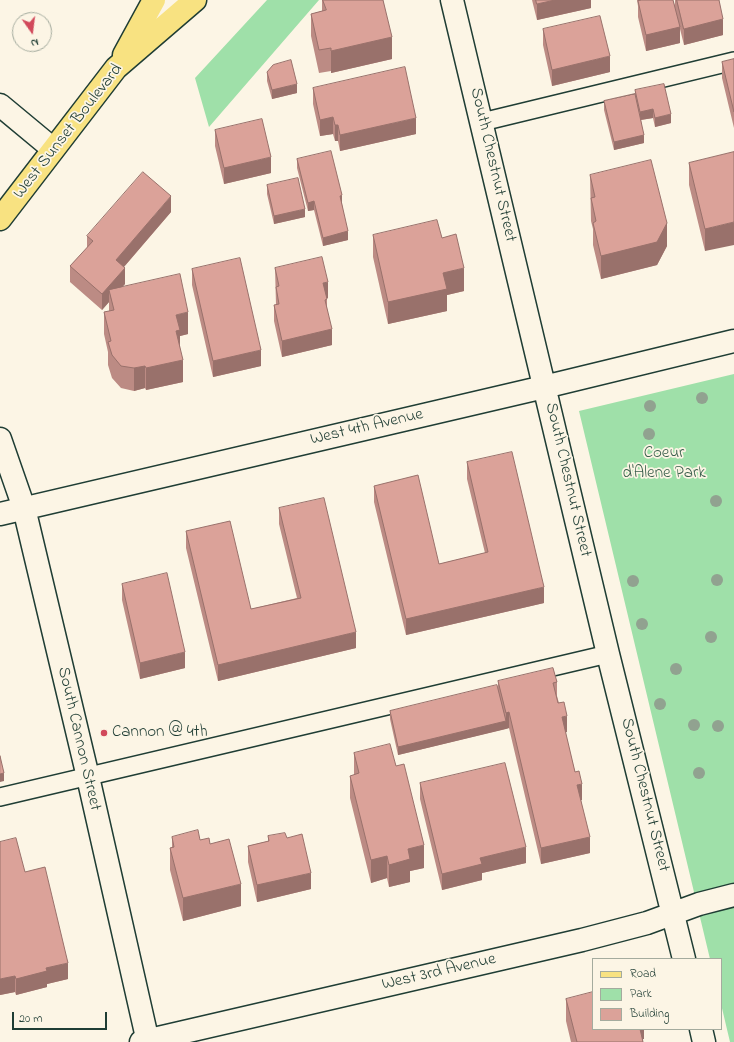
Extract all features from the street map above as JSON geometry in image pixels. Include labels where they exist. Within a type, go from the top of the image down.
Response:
[{"type":"main road","points":[[116,68],[154,0]]},
{"type":"main road","name":"West Sunset Boulevard","points":[[0,219],[116,68],[195,0]]},
{"type":"street","points":[[116,68],[173,0]]},
{"type":"street","name":"South Chestnut Street","points":[[452,0],[608,654],[674,913],[684,958]]},
{"type":"street","points":[[0,105],[53,149]]},
{"type":"street","name":"West 4th Avenue","points":[[0,514],[544,387],[734,340]]},
{"type":"street","name":"South Cannon Street","points":[[0,439],[24,508],[88,776],[146,1042]]},
{"type":"street","name":"West 3rd Avenue","points":[[146,1042],[582,940],[647,923],[699,904],[734,895]]},
{"type":"street","points":[[701,1030],[704,1042]]},
{"type":"lane","points":[[482,122],[734,61]]},
{"type":"lane","points":[[0,798],[608,654]]},
{"type":"green space","points":[[267,0],[319,0],[209,127],[195,78]]},
{"type":"green space","name":"Coeur d'Alene Park","points":[[734,374],[734,1042],[730,1042],[722,1008],[722,958],[710,958],[579,411]]},
{"type":"building","points":[[323,0],[383,0],[392,37],[331,51],[331,48],[319,50],[311,14],[326,10]]},
{"type":"building","points":[[536,0],[555,0],[537,4]]},
{"type":"building","points":[[673,0],[680,27],[646,35],[638,1]]},
{"type":"building","points":[[677,0],[719,0],[723,19],[684,29]]},
{"type":"building","points":[[600,16],[610,56],[552,70],[543,29]]},
{"type":"building","points":[[734,59],[734,112],[722,62]]},
{"type":"building","points":[[291,60],[297,84],[272,90],[267,72],[273,65]]},
{"type":"building","points":[[405,67],[416,118],[340,135],[338,125],[335,125],[333,117],[320,120],[313,88]]},
{"type":"building","points":[[664,84],[671,114],[655,118],[653,109],[640,112],[635,90]]},
{"type":"building","points":[[635,94],[644,135],[614,142],[604,101]]},
{"type":"building","points":[[262,119],[271,157],[224,168],[215,130]]},
{"type":"building","points":[[331,151],[342,195],[340,196],[348,231],[323,238],[314,201],[308,203],[297,159]]},
{"type":"building","points":[[734,152],[734,222],[705,229],[689,163]]},
{"type":"building","points":[[651,160],[667,223],[657,242],[601,256],[593,223],[596,221],[591,198],[595,197],[590,175]]},
{"type":"building","points":[[143,172],[171,196],[116,260],[125,268],[102,294],[70,266],[93,241],[87,236]]},
{"type":"building","points":[[298,178],[305,209],[274,216],[267,185]]},
{"type":"building","points":[[437,220],[442,238],[456,234],[464,268],[443,273],[447,289],[388,302],[373,235]]},
{"type":"building","points":[[322,257],[328,282],[323,283],[327,299],[325,300],[332,329],[282,341],[274,305],[279,304],[276,287],[279,286],[275,268]]},
{"type":"building","points":[[240,258],[261,350],[213,361],[192,269]]},
{"type":"building","points":[[180,274],[188,312],[176,315],[180,330],[176,331],[183,360],[146,368],[145,366],[134,368],[121,366],[112,355],[108,342],[111,341],[104,312],[114,310],[109,290]]},
{"type":"building","points":[[512,452],[544,587],[406,619],[374,486],[418,475],[439,564],[488,552],[467,462]]},
{"type":"building","points":[[324,498],[356,632],[218,665],[186,531],[230,521],[251,609],[301,598],[279,508]]},
{"type":"building","points":[[167,573],[185,652],[140,663],[122,584]]},
{"type":"building","points":[[553,668],[557,682],[553,683],[558,703],[564,702],[567,716],[562,717],[575,772],[579,771],[582,784],[577,785],[590,837],[541,848],[509,712],[506,713],[498,681]]},
{"type":"building","points":[[497,685],[506,721],[398,747],[390,711]]},
{"type":"building","points":[[390,744],[396,766],[404,764],[424,845],[408,849],[410,859],[389,865],[387,856],[371,860],[350,776],[359,773],[354,753]]},
{"type":"building","points":[[0,756],[4,773],[0,774]]},
{"type":"building","points":[[505,763],[526,847],[480,858],[482,864],[442,874],[420,783]]},
{"type":"building","points":[[198,830],[200,840],[209,838],[210,844],[229,839],[241,884],[183,898],[170,848],[174,847],[172,837]]},
{"type":"building","points":[[285,833],[287,838],[302,834],[311,873],[257,885],[248,846],[269,841],[268,836]]},
{"type":"building","points":[[16,838],[25,872],[45,867],[68,963],[46,968],[47,971],[16,979],[15,976],[0,979],[0,842]]},
{"type":"building","points":[[592,992],[592,1030],[640,1030],[643,1042],[577,1042],[566,999]]},
{"type":"place","name":"Cannon @ 4th","points":[[104,733]]}]
